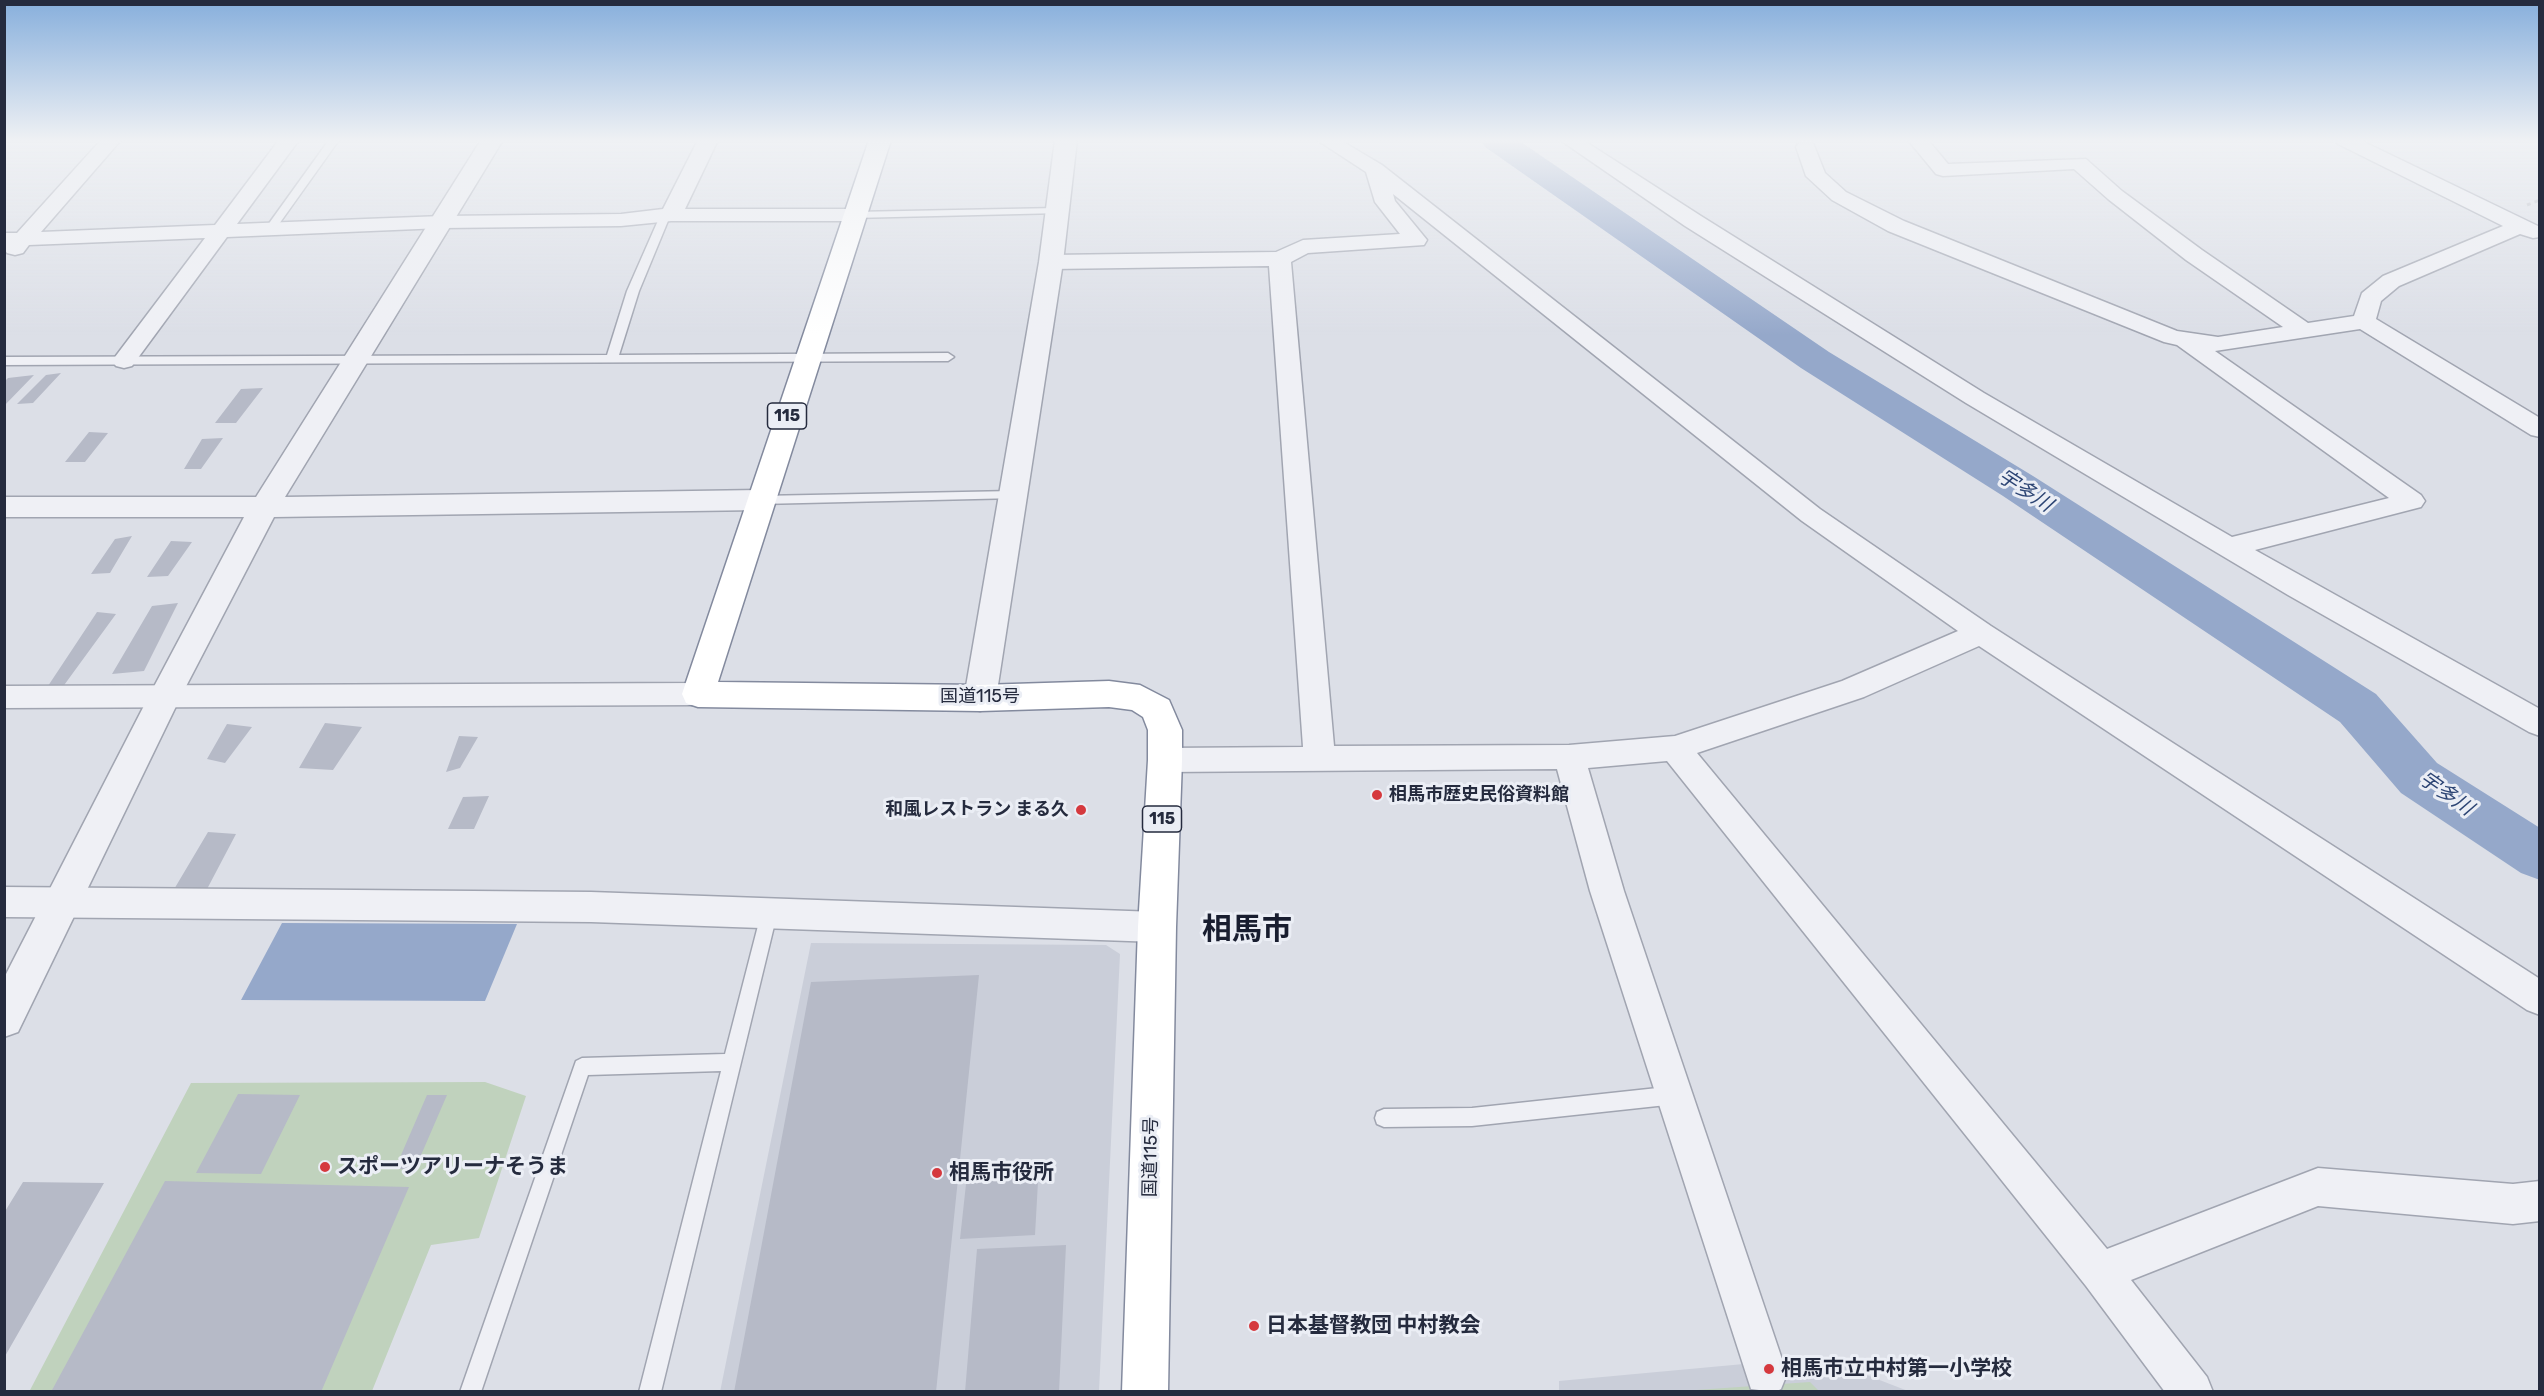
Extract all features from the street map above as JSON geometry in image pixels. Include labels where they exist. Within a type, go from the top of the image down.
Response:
[{"type":"highway","name":"115","points":[[699,694],[857,205]]},
{"type":"highway","name":"国道115号","points":[[699,694],[980,698],[1108,694],[1140,698],[1157,709],[1165,730],[1165,760],[1157,927],[1145,1392]]},
{"type":"street","points":[[4,259],[14,239],[47,205]]},
{"type":"street","points":[[124,362],[240,205]]},
{"type":"street","points":[[4,1019],[165,696],[264,507],[452,205]]},
{"type":"street","points":[[668,215],[673,205]]},
{"type":"street","points":[[980,698],[1051,262],[1058,205]]},
{"type":"street","points":[[1051,262],[1280,259],[1303,247],[1416,240],[1388,205]]},
{"type":"street","points":[[1421,205],[1811,515],[1981,633],[2540,999]]},
{"type":"street","points":[[1669,205],[1975,398],[2229,547],[2540,724]]},
{"type":"street","points":[[1856,205],[1896,226],[2107,313],[2182,338],[2218,344],[2364,321],[2540,429]]},
{"type":"street","points":[[2131,205],[2194,255],[2305,331]]},
{"type":"street","points":[[2479,205],[2530,230]]},
{"type":"street","points":[[14,239],[442,222],[621,220],[668,215],[853,216]]},
{"type":"street","points":[[2364,321],[2370,298],[2391,280],[2530,230]]},
{"type":"street","points":[[1280,259],[1319,757]]},
{"type":"street","points":[[2182,338],[2412,501],[2229,547]]},
{"type":"street","points":[[4,507],[264,507],[760,500]]},
{"type":"street","points":[[1165,760],[1319,757],[1569,757],[1675,748],[1853,689],[1981,633]]},
{"type":"street","points":[[4,697],[699,694]]},
{"type":"street","points":[[1675,748],[2100,1272],[2192,1392]]},
{"type":"street","points":[[1569,757],[1607,891],[1766,1374]]},
{"type":"street","points":[[4,902],[591,907],[1157,927]]},
{"type":"street","points":[[2100,1272],[2318,1187],[2513,1204],[2540,1201]]},
{"type":"lane","points":[[270,228],[287,205]]},
{"type":"lane","points":[[853,216],[1057,211]]},
{"type":"lane","points":[[612,359],[633,291],[668,215]]},
{"type":"lane","points":[[4,361],[948,357]]},
{"type":"lane","points":[[760,500],[1013,495]]},
{"type":"lane","points":[[650,1392],[770,915]]},
{"type":"lane","points":[[470,1392],[582,1067],[733,1062]]},
{"type":"lane","points":[[1384,1118],[1472,1117],[1676,1095]]},
{"type":"shaded area","name":"相馬市役所","points":[[811,943],[1106,945],[1120,954],[1099,1391],[720,1392]]},
{"type":"shaded area","name":"相馬市立中村第一小学校","points":[[1820,1357],[1908,1391],[1559,1392],[1559,1381]]},
{"type":"green space","name":"スポーツアリーナそうま","points":[[485,1082],[526,1096],[479,1238],[431,1245],[372,1391],[29,1392],[191,1083]]},
{"type":"green space","points":[[1810,1382],[1819,1391],[1668,1392]]},
{"type":"water","points":[[282,923],[517,924],[485,1001],[241,1000]]},
{"type":"building","points":[[61,373],[33,403],[17,404],[46,375]]},
{"type":"building","points":[[34,375],[4,406],[4,382],[8,378]]},
{"type":"building","points":[[263,388],[236,423],[215,423],[241,389]]},
{"type":"building","points":[[89,432],[108,433],[85,462],[65,462]]},
{"type":"building","points":[[223,438],[201,469],[184,469],[202,439]]},
{"type":"building","points":[[132,536],[110,573],[91,574],[115,539]]},
{"type":"building","points":[[171,541],[192,542],[168,576],[147,577]]},
{"type":"building","points":[[178,603],[144,671],[112,674],[152,606]]},
{"type":"building","points":[[97,612],[116,614],[62,688],[48,686]]},
{"type":"building","points":[[325,723],[362,727],[333,770],[299,768]]},
{"type":"building","points":[[227,724],[252,727],[225,763],[207,759]]},
{"type":"building","points":[[459,736],[478,737],[460,768],[446,772]]},
{"type":"building","points":[[489,796],[474,829],[448,829],[463,797]]},
{"type":"building","points":[[208,832],[236,834],[206,891],[173,891]]},
{"type":"building","points":[[979,975],[936,1392],[734,1392],[811,982]]},
{"type":"building","points":[[238,1094],[300,1095],[261,1174],[196,1173]]},
{"type":"building","points":[[427,1095],[447,1095],[415,1169],[395,1169]]},
{"type":"building","points":[[1039,1164],[1035,1235],[960,1239],[968,1166]]},
{"type":"building","points":[[165,1181],[409,1187],[321,1392],[51,1392]]},
{"type":"building","points":[[23,1182],[104,1183],[4,1358],[4,1213]]},
{"type":"building","points":[[1066,1245],[1059,1392],[965,1392],[977,1249]]},
{"type":"waterway","name":"宇多川","points":[[1591,205],[1815,360],[2018,486],[2358,708],[2419,778],[2540,857]]},
{"type":"place","name":"相馬市歴史民俗資料館","points":[[1377,795]]},
{"type":"place","name":"和風レストラン まる久","points":[[1081,810]]},
{"type":"place","name":"スポーツアリーナそうま","points":[[325,1167]]},
{"type":"place","name":"相馬市役所","points":[[937,1173]]},
{"type":"place","name":"日本基督教団 中村教会","points":[[1254,1326]]},
{"type":"place","name":"相馬市立中村第一小学校","points":[[1769,1369]]},
{"type":"district","name":"相馬市","points":[[1247,930]]}]
